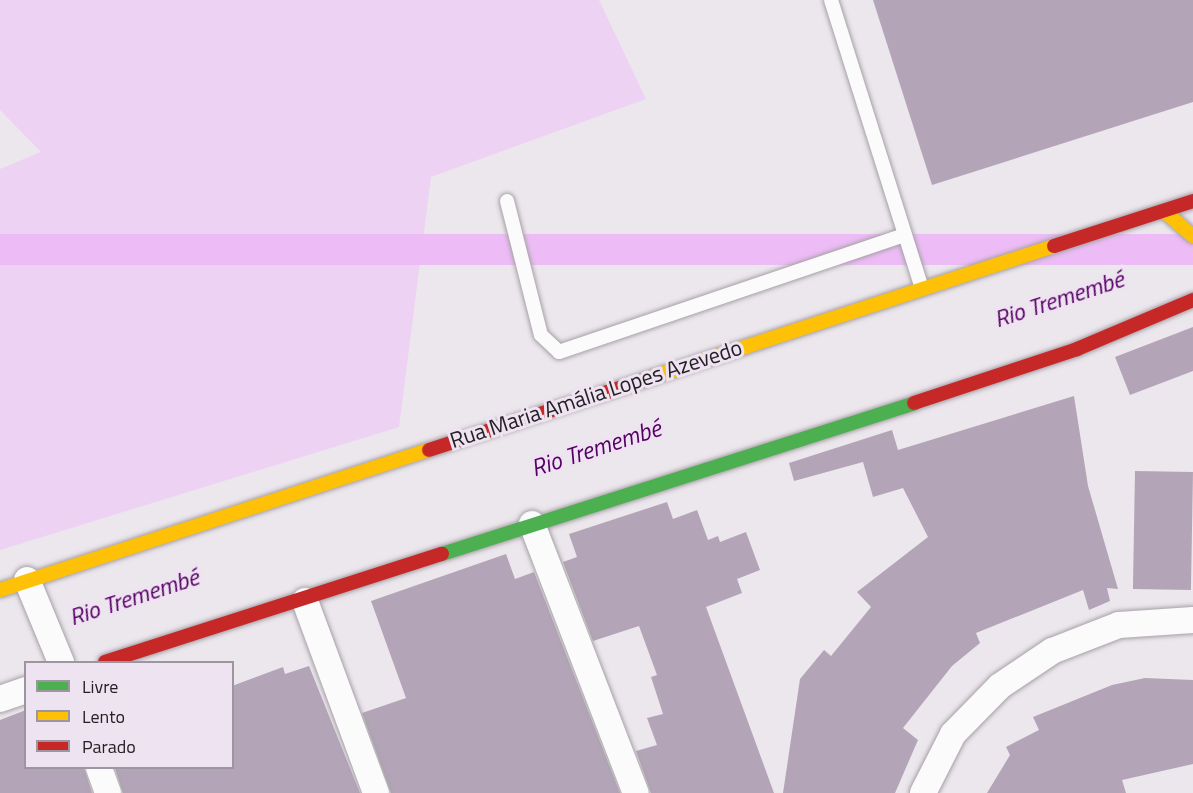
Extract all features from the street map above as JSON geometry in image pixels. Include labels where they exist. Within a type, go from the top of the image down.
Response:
[{"type":"main road","name":"Rua Maria Amália Lopes Azevedo","points":[[0,590],[31,592],[922,288],[1193,201]]},
{"type":"main road","points":[[1164,211],[1189,234]]},
{"type":"main road","points":[[111,661],[305,601],[532,524],[1077,349],[1193,300]]},
{"type":"street","points":[[532,524],[636,793]]},
{"type":"street","points":[[31,592],[57,654]]},
{"type":"street","points":[[305,601],[376,793]]},
{"type":"street","points":[[923,793],[953,734],[1000,687],[1052,651],[1119,625],[1193,620]]},
{"type":"street","points":[[0,699],[24,691]]},
{"type":"street","points":[[99,769],[108,793]]},
{"type":"lane","points":[[831,0],[922,288]]},
{"type":"lane","points":[[507,201],[541,335],[558,352],[905,235]]},
{"type":"shaded area","points":[[0,0],[599,0],[646,99],[431,177],[399,427],[0,550],[0,169],[41,152],[0,110]]},
{"type":"water","points":[[0,234],[1193,234],[1193,265],[0,265]]},
{"type":"building","points":[[873,0],[1193,0],[1193,102],[932,185]]},
{"type":"building","points":[[1193,327],[1193,371],[1130,395],[1115,357]]},
{"type":"building","points":[[1074,396],[1088,486],[1118,589],[1107,588],[1110,601],[1089,610],[1083,590],[976,633],[980,643],[952,666],[903,728],[918,740],[895,793],[783,793],[800,679],[824,650],[831,656],[871,607],[857,592],[928,537],[903,488],[873,497],[863,462],[794,481],[789,463],[892,430],[898,450]]},
{"type":"building","points":[[1135,471],[1193,472],[1191,590],[1133,589]]},
{"type":"building","points":[[667,502],[673,519],[697,510],[708,540],[718,536],[720,542],[746,532],[760,570],[737,579],[742,593],[706,607],[774,793],[651,793],[636,751],[657,745],[647,718],[663,714],[651,677],[657,675],[639,626],[593,641],[563,562],[577,557],[569,534]]},
{"type":"building","points":[[506,554],[515,579],[534,572],[620,793],[391,793],[362,713],[406,698],[371,601]]},
{"type":"building","points":[[309,666],[360,793],[123,793],[115,769],[234,769],[234,685],[283,667],[285,674]]},
{"type":"building","points":[[1145,678],[1193,680],[1193,764],[1122,780],[1126,793],[987,793],[1010,755],[1006,747],[1039,730],[1033,717],[1112,685]]},
{"type":"building","points":[[24,711],[24,769],[84,769],[92,793],[0,793],[0,720]]},
{"type":"traffic: fast","points":[[442,554],[914,403]]},
{"type":"traffic: slow","points":[[1164,211],[1193,236]]},
{"type":"traffic: slow","points":[[644,380],[1054,246]]},
{"type":"traffic: slow","points":[[0,590],[429,450]]},
{"type":"traffic: jam","points":[[1054,246],[1193,201]]},
{"type":"traffic: jam","points":[[914,403],[1077,349],[1193,300]]},
{"type":"traffic: jam","points":[[429,450],[644,380]]},
{"type":"traffic: jam","points":[[108,661],[442,554]]},
{"type":"water label","name":"Rio Tremembé","points":[[1059,299]]},
{"type":"water label","name":"Rio Tremembé","points":[[596,448]]},
{"type":"water label","name":"Rio Tremembé","points":[[134,597]]}]
